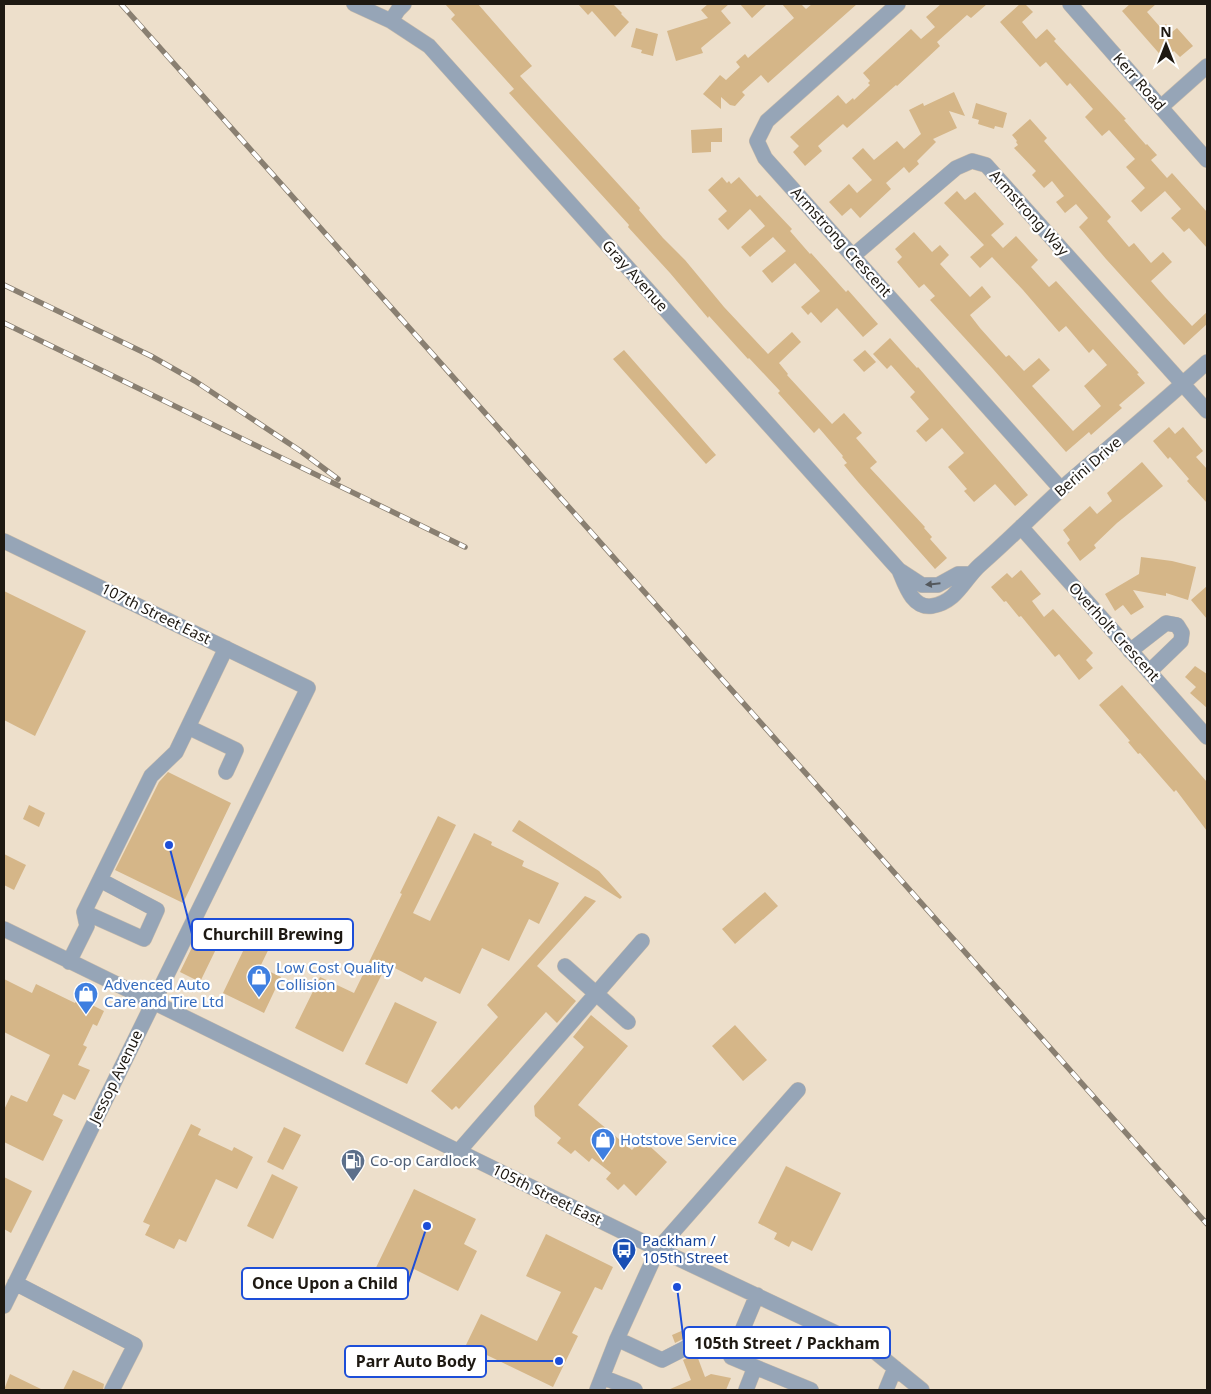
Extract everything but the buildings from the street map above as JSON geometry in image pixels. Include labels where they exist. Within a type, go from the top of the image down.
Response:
[{"type":"street","name":"Gray Avenue","points":[[354,4],[391,21],[430,46],[899,570],[922,585],[938,585],[958,574],[970,574],[963,587],[949,599],[932,606],[920,604],[912,597],[899,570]]},
{"type":"street","points":[[391,21],[404,4]]},
{"type":"street","name":"Armstrong Crescent","points":[[898,4],[767,121],[757,141],[765,158],[1061,489]]},
{"type":"street","name":"Kerr Road","points":[[1070,4],[1207,160]]},
{"type":"street","points":[[1161,108],[1207,66]]},
{"type":"street","name":"Armstrong Way","points":[[854,256],[956,168],[972,161],[986,165],[1183,384]]},
{"type":"street","name":"Berini Drive","points":[[970,574],[1061,489],[1207,362]]},
{"type":"street","points":[[1183,384],[1207,411]]},
{"type":"street","name":"Overholt Crescent","points":[[1021,527],[1207,737]]},
{"type":"street","name":"107th Street East","points":[[4,541],[308,688]]},
{"type":"street","points":[[1130,651],[1166,623],[1177,625],[1182,633],[1181,641],[1149,672]]},
{"type":"street","points":[[70,962],[87,926],[84,912],[151,776],[176,752],[226,648]]},
{"type":"street","name":"Jessop Avenue","points":[[4,1306],[308,688]]},
{"type":"street","points":[[188,727],[236,750],[226,772]]},
{"type":"street","points":[[84,912],[144,939],[157,910],[100,880]]},
{"type":"street","name":"105th Street East","points":[[4,929],[458,1152],[874,1351],[922,1390]]},
{"type":"street","points":[[458,1152],[642,941]]},
{"type":"street","points":[[565,966],[628,1022]]},
{"type":"street","points":[[635,1390],[600,1384],[616,1339],[658,1249],[798,1090]]},
{"type":"street","points":[[15,1283],[135,1345],[112,1390]]},
{"type":"street","points":[[756,1295],[731,1357],[811,1390]]},
{"type":"street","points":[[616,1339],[662,1360],[709,1336],[735,1348]]},
{"type":"street","points":[[746,1390],[755,1368]]},
{"type":"street","points":[[886,1390],[895,1368]]},
{"type":"railway","points":[[121,4],[1207,1224]]},
{"type":"railway","points":[[4,285],[151,356],[195,381],[302,452],[338,479]]},
{"type":"railway","points":[[4,323],[465,547]]},
{"type":"place","name":"Churchill Brewing","points":[[169,845]]},
{"type":"place","name":"Low Cost Quality Collision","points":[[259,998]]},
{"type":"place","name":"Advenced Auto Care and Tire Ltd","points":[[86,1015]]},
{"type":"place","name":"Hotstove Service","points":[[603,1161]]},
{"type":"place","name":"Co-op Cardlock","points":[[353,1182]]},
{"type":"place","name":"Once Upon a Child","points":[[427,1226]]},
{"type":"place","name":"Packham / 105th Street","points":[[624,1271]]},
{"type":"place","name":"105th Street / Packham","points":[[677,1287]]},
{"type":"place","name":"Parr Auto Body","points":[[559,1361]]}]
